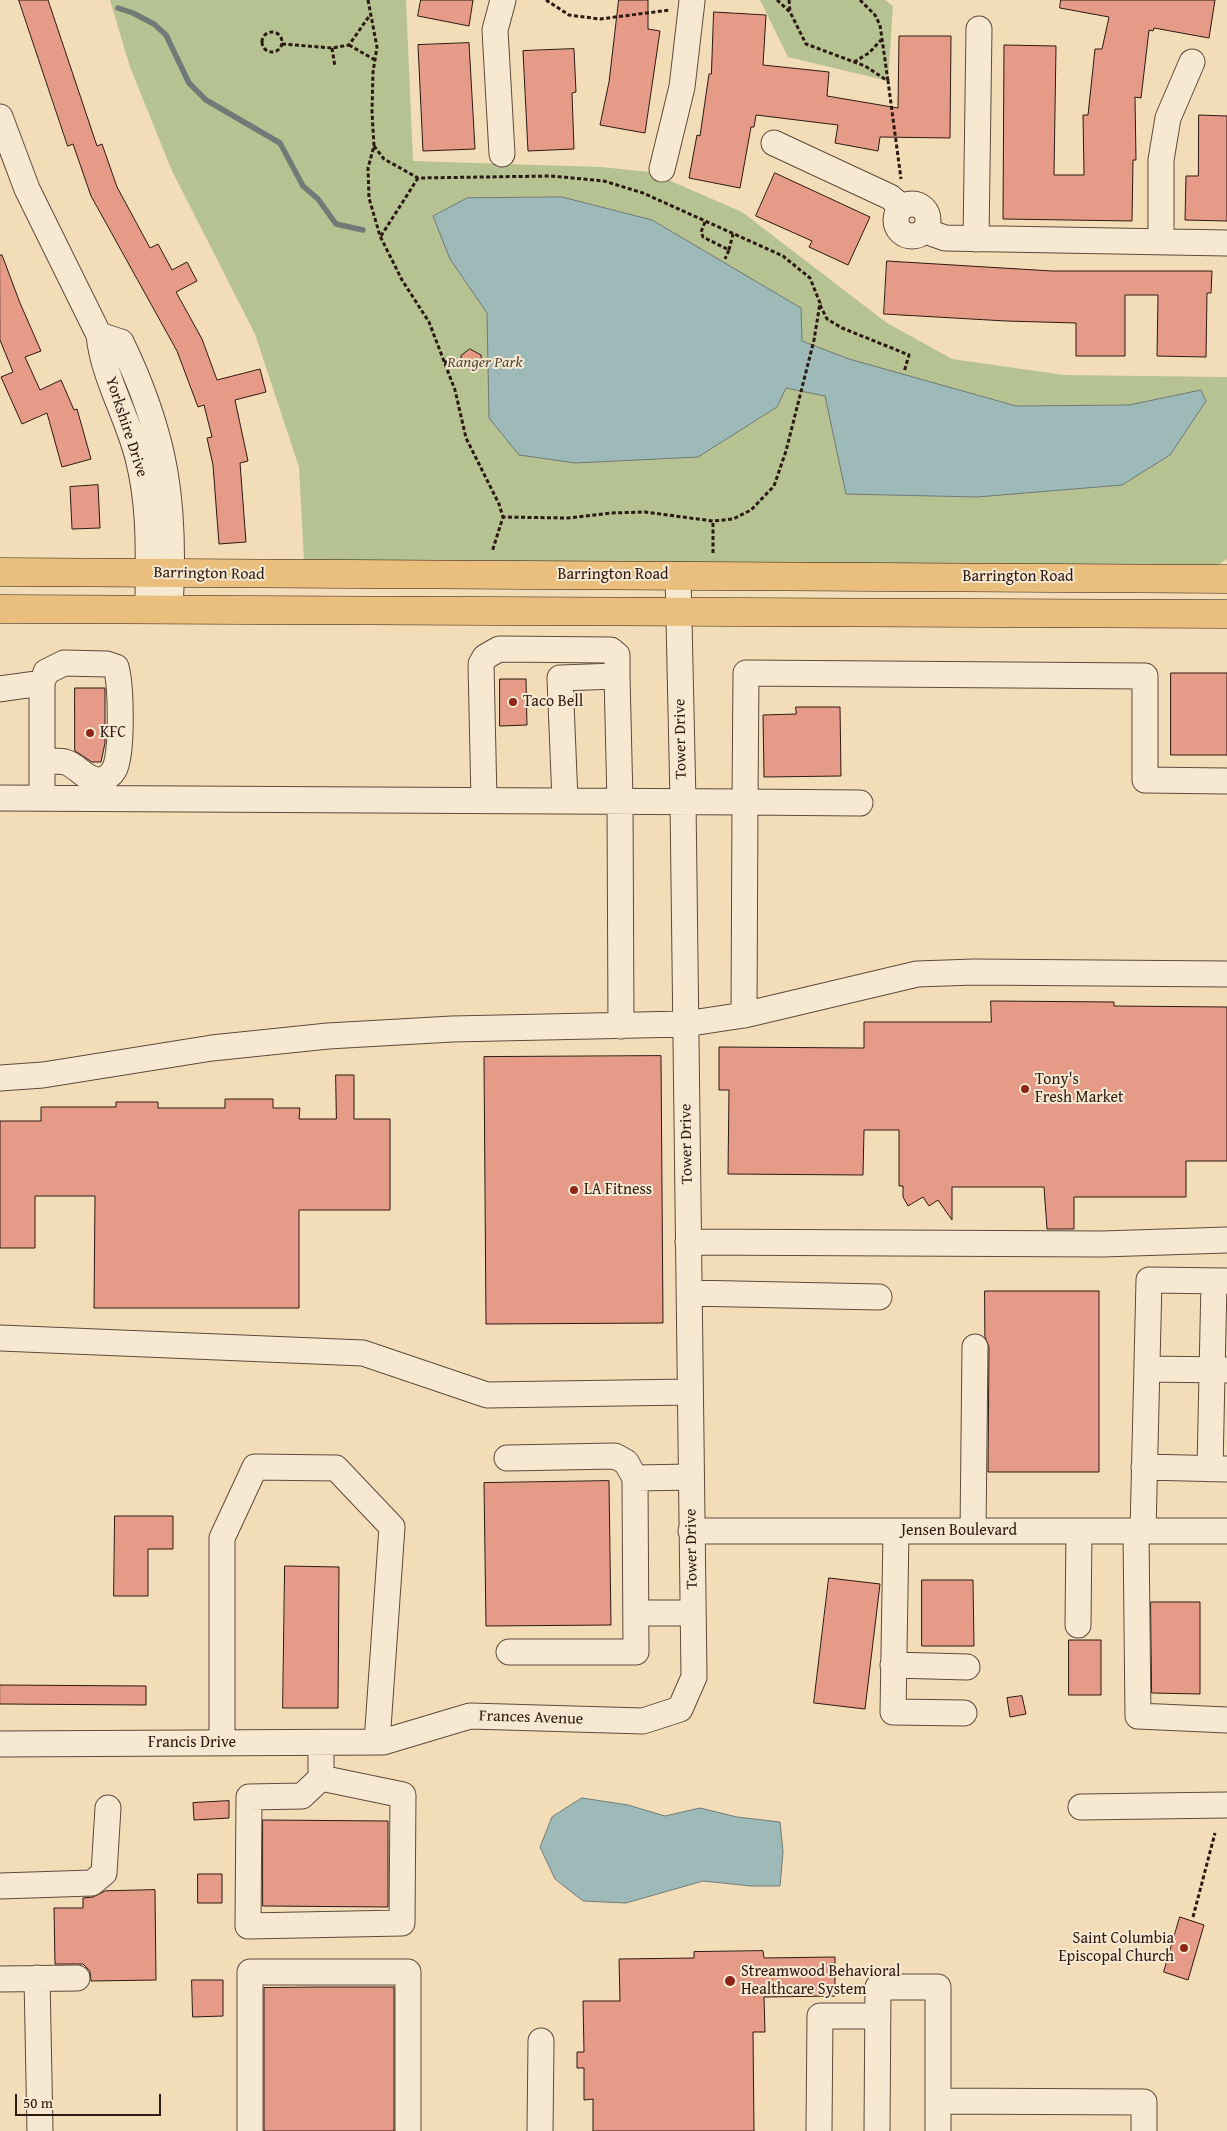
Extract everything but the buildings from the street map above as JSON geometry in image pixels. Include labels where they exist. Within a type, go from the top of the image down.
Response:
[{"type":"main road","name":"Barrington Road","points":[[0,572],[1227,579]]},
{"type":"main road","points":[[0,609],[1227,614]]},
{"type":"street","points":[[502,154],[495,30],[503,0]]},
{"type":"street","points":[[662,169],[682,86],[689,1]]},
{"type":"street","points":[[976,239],[979,29]]},
{"type":"street","points":[[1161,242],[1161,160],[1168,118],[1192,62]]},
{"type":"street","name":"Yorkshire Drive","points":[[0,117],[27,189],[99,335],[121,342],[140,380],[159,439],[172,513],[160,574],[159,610]]},
{"type":"street","points":[[774,144],[890,197],[902,208],[895,220],[901,232],[913,237],[925,231],[945,238],[1227,243]]},
{"type":"street","name":"Tower Drive","points":[[678,575],[683,801],[694,1677],[680,1709]]},
{"type":"street","points":[[484,800],[481,664],[485,657],[499,649],[611,650],[617,655],[621,1026]]},
{"type":"street","points":[[42,762],[66,762],[90,778],[99,780],[108,777],[115,769],[119,742],[119,678],[116,667],[107,664],[64,663],[46,672],[42,683],[42,762],[42,798]]},
{"type":"street","points":[[744,1015],[746,673],[1145,676],[1145,780],[1227,781]]},
{"type":"street","points":[[565,801],[560,678],[617,676]]},
{"type":"street","points":[[0,690],[42,683]]},
{"type":"street","points":[[0,798],[860,803]]},
{"type":"street","points":[[0,1078],[43,1075],[212,1048],[328,1036],[452,1029],[685,1024],[744,1015],[917,974],[983,972],[1227,974]]},
{"type":"street","points":[[688,1242],[1102,1244],[1227,1240]]},
{"type":"street","points":[[1144,1467],[1218,1469],[1221,1281],[1148,1280],[1144,1467],[1139,1531],[1138,1716],[1227,1720]]},
{"type":"street","points":[[688,1293],[879,1297]]},
{"type":"street","points":[[0,1338],[363,1353],[487,1395],[690,1392]]},
{"type":"street","points":[[973,1531],[975,1347]]},
{"type":"street","points":[[1147,1368],[1220,1370]]},
{"type":"street","points":[[507,1458],[615,1456],[626,1462],[635,1478],[637,1613],[636,1652],[509,1652]]},
{"type":"street","points":[[222,1743],[222,1538],[255,1467],[336,1468],[392,1527],[380,1742]]},
{"type":"street","points":[[635,1478],[691,1477]]},
{"type":"street","name":"Jensen Boulevard","points":[[692,1531],[1227,1531]]},
{"type":"street","points":[[896,1531],[893,1712],[964,1713]]},
{"type":"street","points":[[1078,1626],[1079,1531]]},
{"type":"street","points":[[637,1613],[693,1613]]},
{"type":"street","points":[[893,1665],[967,1667]]},
{"type":"street","name":"Frances Avenue","points":[[380,1742],[470,1716],[643,1721],[680,1709]]},
{"type":"street","points":[[320,1742],[320,1778],[302,1796],[249,1797],[248,1926],[402,1923],[403,1795],[320,1778]]},
{"type":"street","name":"Francis Drive","points":[[0,1744],[380,1742]]},
{"type":"street","points":[[1081,1807],[1227,1806]]},
{"type":"street","points":[[0,1886],[92,1883],[104,1873],[108,1808]]},
{"type":"street","points":[[250,2131],[250,1972],[408,1972],[408,2131]]},
{"type":"street","points":[[37,1978],[40,2131]]},
{"type":"street","points":[[0,1979],[76,1978]]},
{"type":"street","points":[[877,2131],[878,1987],[938,1987],[938,2131]]},
{"type":"street","points":[[819,2131],[820,2016],[878,2016]]},
{"type":"street","points":[[540,2131],[541,2041]]},
{"type":"street","points":[[938,2101],[1144,2102],[1144,2131]]},
{"type":"path","points":[[368,0],[377,47],[373,72],[372,112],[374,146],[368,168],[369,198],[380,236],[402,280],[428,322],[455,390],[466,438],[499,504],[503,517],[492,549],[492,558]]},
{"type":"path","points":[[546,0],[569,16],[600,19],[671,9],[689,1]]},
{"type":"path","points":[[777,0],[790,12],[806,44],[865,66],[888,81]]},
{"type":"path","points":[[789,0],[790,12]]},
{"type":"path","points":[[860,0],[874,14],[880,25],[901,179]]},
{"type":"path","points":[[349,45],[370,15]]},
{"type":"path","points":[[274,32],[278,34],[282,44],[275,52],[269,52],[262,45],[262,40],[264,35],[274,32]]},
{"type":"path","points":[[853,62],[869,53],[881,40]]},
{"type":"path","points":[[282,44],[332,48],[349,45],[375,60]]},
{"type":"path","points":[[332,48],[335,67]]},
{"type":"path","points":[[374,146],[384,159],[418,178],[551,176],[604,181],[643,193],[704,222],[784,256],[810,278],[827,319],[842,328],[909,355],[904,372]]},
{"type":"path","points":[[380,236],[418,178]]},
{"type":"path","points":[[704,222],[701,232],[703,237],[729,250]]},
{"type":"path","points":[[725,259],[733,234]]},
{"type":"path","points":[[503,517],[568,518],[611,513],[646,512],[713,521],[733,519],[751,510],[774,486],[786,452],[814,340],[820,305]]},
{"type":"path","points":[[444,362],[462,362]]},
{"type":"path","points":[[713,521],[713,558]]},
{"type":"path","points":[[1193,1917],[1215,1833]]},
{"type":"green space","name":"Ranger Park","points":[[110,0],[406,0],[413,161],[601,167],[650,172],[742,212],[887,323],[952,359],[1064,375],[1227,377],[1227,559],[1220,564],[1211,566],[304,561],[299,467],[255,334],[172,171],[130,67]]},
{"type":"green space","points":[[760,0],[885,0],[893,6],[888,81],[788,57]]},
{"type":"water","points":[[562,197],[652,220],[801,308],[802,341],[849,359],[1016,406],[1129,405],[1201,390],[1206,401],[1170,455],[1122,485],[977,497],[846,494],[825,396],[786,388],[777,407],[698,457],[576,463],[519,455],[489,418],[487,313],[450,259],[433,216],[467,198]]},
{"type":"water","points":[[582,1798],[628,1805],[665,1816],[700,1808],[737,1817],[780,1822],[783,1852],[780,1886],[751,1886],[703,1881],[626,1903],[583,1901],[555,1879],[540,1847],[552,1817]]},
{"type":"waterway","points":[[118,8],[133,13],[154,24],[166,35],[189,83],[206,100],[280,143],[303,186],[318,199],[336,224],[363,230]]},
{"type":"place","name":"Taco Bell","points":[[513,702]]},
{"type":"place","name":"KFC","points":[[90,733]]},
{"type":"place","name":"Tony's Fresh Market","points":[[1025,1089]]},
{"type":"place","name":"LA Fitness","points":[[574,1190]]},
{"type":"place","name":"Saint Columbia Episcopal Church","points":[[1184,1948]]},
{"type":"place","name":"Streamwood Behavioral Healthcare System","points":[[730,1981]]}]
